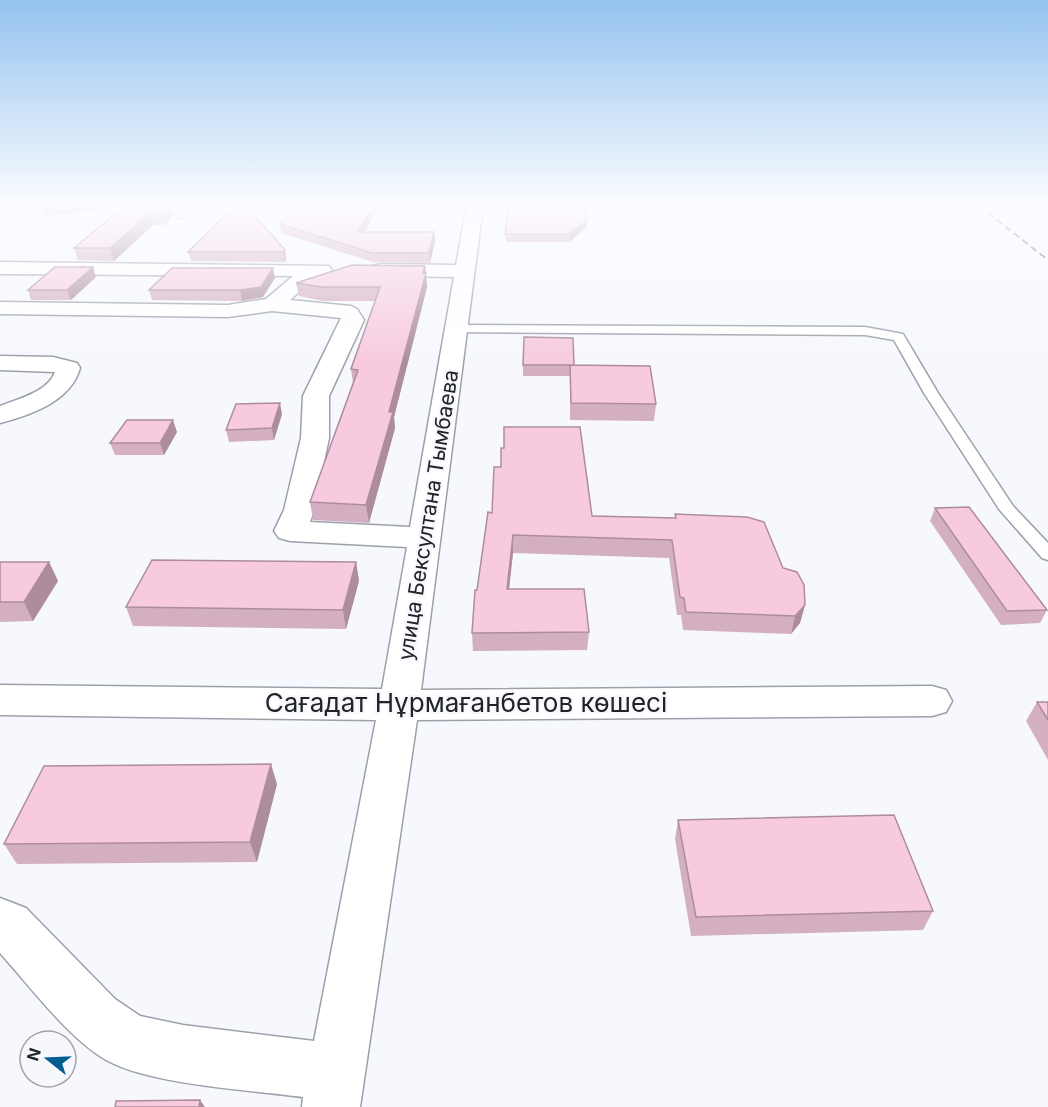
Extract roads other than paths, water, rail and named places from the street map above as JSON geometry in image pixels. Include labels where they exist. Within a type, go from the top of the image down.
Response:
[{"type":"street","name":"улица Бексултана Тымбаева","points":[[334,1090],[399,705],[468,258]]},
{"type":"street","points":[[0,268],[324,270],[272,305]]},
{"type":"street","points":[[359,270],[466,271]]},
{"type":"street","points":[[0,308],[228,310],[272,305],[343,311],[349,314],[353,320],[316,396],[315,438],[299,510],[290,531],[424,538]]},
{"type":"street","points":[[0,363],[53,364],[68,368],[67,376],[60,385],[44,397],[7,409]]},
{"type":"street","name":"Сағадат Нұрмағанбетов көшесі","points":[[0,700],[399,705],[932,701]]},
{"type":"street","points":[[0,922],[8,925],[96,1018],[128,1042],[334,1090]]},
{"type":"lane","points":[[456,329],[866,331],[899,337],[931,393],[1006,509],[1048,554]]}]
